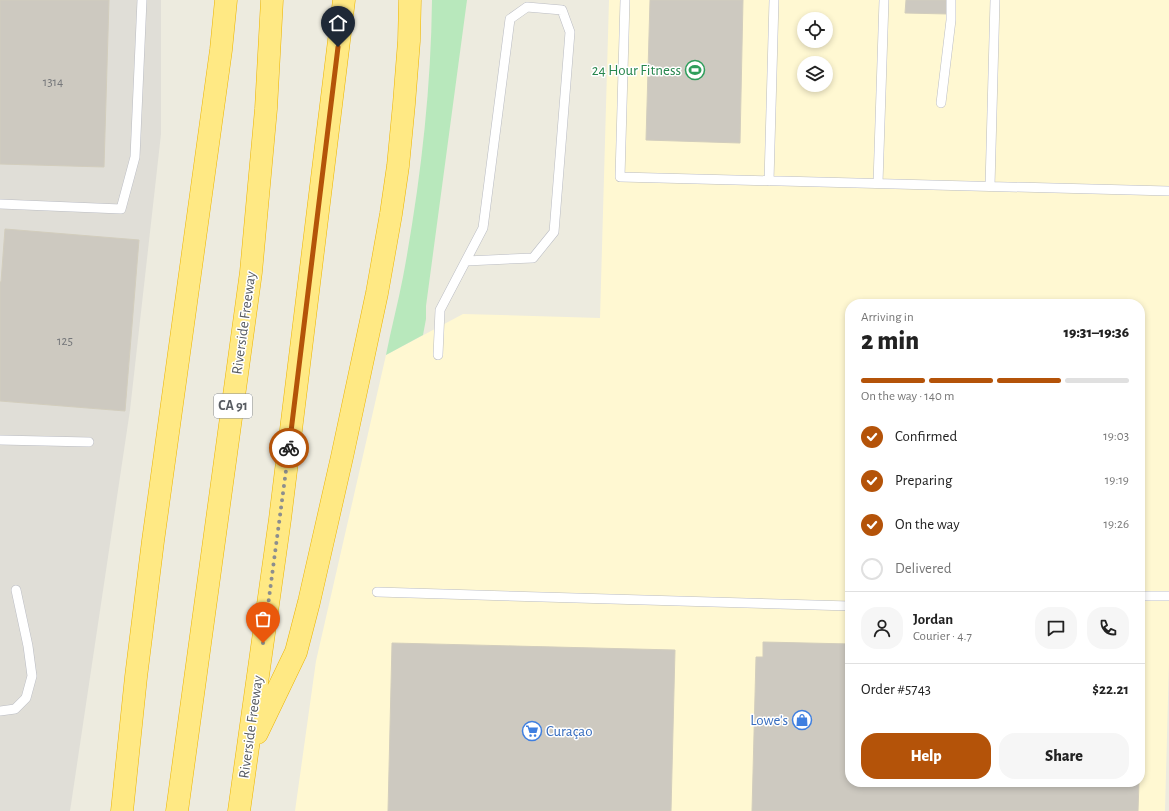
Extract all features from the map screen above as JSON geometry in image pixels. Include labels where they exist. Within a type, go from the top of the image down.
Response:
[{"type":"highway","points":[[122,811],[136,676],[152,548],[221,50],[226,0]]},
{"type":"highway","name":"Riverside Freeway","points":[[178,811],[251,272],[266,109],[272,0]]},
{"type":"highway","name":"Riverside Freeway","points":[[239,811],[280,519],[344,0]]},
{"type":"highway","points":[[247,752],[296,652],[342,457],[377,293],[398,166],[409,41],[410,0]]},
{"type":"lane","points":[[0,204],[121,209],[135,157],[142,0]]},
{"type":"lane","points":[[624,0],[620,177],[1169,191]]},
{"type":"lane","points":[[769,180],[774,0]]},
{"type":"lane","points":[[878,183],[884,0]]},
{"type":"lane","points":[[941,103],[952,0]]},
{"type":"lane","points":[[990,186],[995,0]]},
{"type":"lane","points":[[438,355],[440,310],[466,260],[483,228],[510,19],[527,7],[562,10],[570,32],[554,232],[534,258],[466,260]]},
{"type":"lane","points":[[0,440],[89,442]]},
{"type":"lane","points":[[0,711],[15,709],[26,698],[32,676],[28,646],[16,590]]},
{"type":"lane","points":[[377,592],[845,606]]},
{"type":"lane","points":[[1145,596],[1169,596]]},
{"type":"shaded area","points":[[0,0],[161,0],[161,134],[130,410],[70,811],[0,811]]},
{"type":"shaded area","points":[[609,0],[1169,0],[1169,661],[1165,811],[295,811],[316,661],[386,355],[463,314],[600,318]]},
{"type":"green space","points":[[432,0],[467,0],[426,306],[426,319],[423,335],[386,355],[409,243],[424,139]]},
{"type":"building","points":[[0,0],[109,0],[104,167],[0,164]]},
{"type":"building","name":"24 Hour Fitness","points":[[650,0],[743,0],[740,143],[646,140]]},
{"type":"building","points":[[906,0],[948,0],[948,14],[905,13]]},
{"type":"building","points":[[5,229],[139,240],[125,411],[0,401],[0,282]]},
{"type":"building","name":"Lowe's","points":[[763,642],[845,644],[845,787],[1139,787],[1138,811],[752,811],[756,657],[763,657]]},
{"type":"building","name":"Curaçao","points":[[392,643],[675,650],[671,811],[388,811]]},
{"type":"way so far","points":[[263,643],[289,448]]},
{"type":"place","name":"24 Hour Fitness","points":[[695,70]]},
{"type":"place","name":"Lowe's","points":[[802,720]]},
{"type":"place","name":"Curaçao","points":[[532,731]]},
{"type":"route","points":[[289,448],[338,47]]}]
